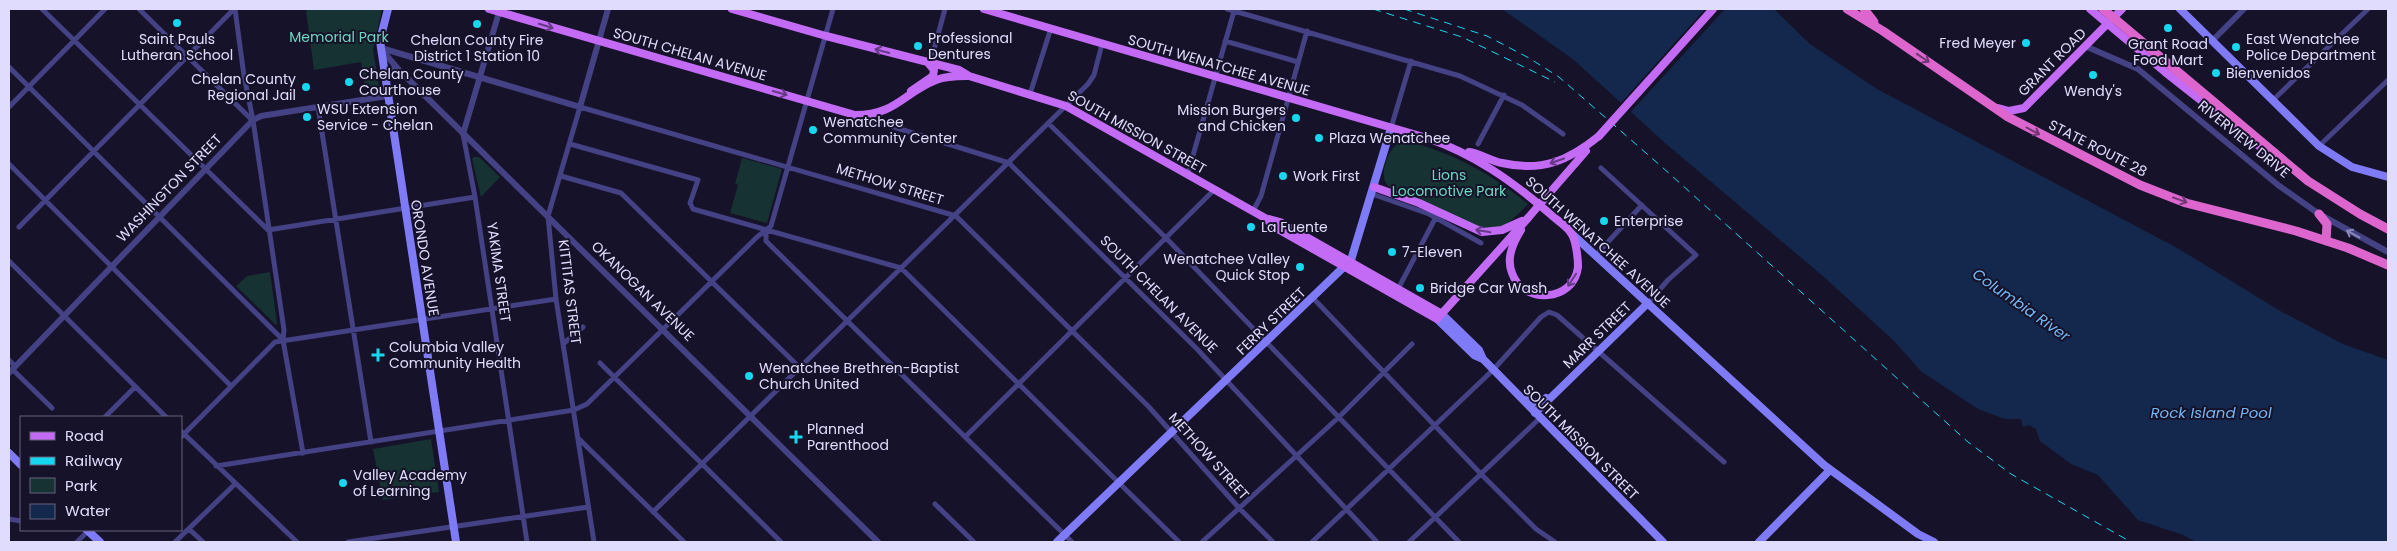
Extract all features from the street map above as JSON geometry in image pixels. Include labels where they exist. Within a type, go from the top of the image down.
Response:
[{"type":"highway","name":"STATE ROUTE 28","points":[[1847,9],[1883,31],[2008,117],[2140,185],[2186,203],[2326,241],[2364,254],[2388,265]]},
{"type":"highway","points":[[1864,9],[1883,31]]},
{"type":"highway","points":[[2103,9],[2110,20],[2287,165],[2336,200],[2388,229]]},
{"type":"highway","points":[[2319,214],[2326,222],[2326,241]]},
{"type":"highway","points":[[2327,230],[2330,224],[2336,224]]},
{"type":"main road","name":"ORONDO AVENUE","points":[[388,9],[380,40],[387,96],[456,542]]},
{"type":"main road","name":"SOUTH CHELAN AVENUE","points":[[489,9],[499,10],[599,41],[855,114]]},
{"type":"main road","name":"SOUTH MISSION STREET","points":[[732,9],[929,64],[959,70],[969,76],[1066,106],[1265,218],[1280,222],[1347,264],[1440,316]]},
{"type":"main road","name":"SOUTH WENATCHEE AVENUE","points":[[984,9],[1433,140],[1462,152],[1510,181],[1572,233],[1830,470],[1918,534],[1934,542]]},
{"type":"main road","points":[[1440,316],[1598,136],[1713,9]]},
{"type":"main road","points":[[2090,9],[2110,20]]},
{"type":"main road","name":"GRANT ROAD","points":[[1992,105],[2009,112],[2024,108],[2122,9]]},
{"type":"main road","points":[[2180,9],[2271,101],[2319,146],[2352,167],[2388,177]]},
{"type":"main road","points":[[905,99],[914,87],[933,76],[934,70],[929,64]]},
{"type":"main road","points":[[855,114],[878,113],[934,81],[951,76],[969,76]]},
{"type":"main road","name":"FERRY STREET","points":[[1057,542],[1347,264],[1355,254],[1391,128]]},
{"type":"main road","points":[[1462,152],[1475,152],[1500,163],[1536,166],[1557,163],[1578,153],[1598,136]]},
{"type":"main road","points":[[1373,191],[1419,202],[1482,232],[1502,230],[1528,218]]},
{"type":"main road","points":[[1528,218],[1512,248],[1510,268],[1515,281],[1529,293],[1538,296],[1556,294],[1568,287],[1578,266],[1572,233]]},
{"type":"main road","name":"SOUTH MISSION STREET","points":[[1347,264],[1398,289],[1440,316],[1474,354],[1483,359],[1663,542]]},
{"type":"main road","name":"MARR STREET","points":[[1537,416],[1558,391],[1648,303]]},
{"type":"main road","name":"MARR STREET","points":[[1520,397],[1533,402],[1540,402],[1553,391],[1558,391]]},
{"type":"main road","points":[[9,453],[20,464]]},
{"type":"main road","points":[[1759,542],[1830,470]]},
{"type":"main road","points":[[89,531],[100,542]]},
{"type":"street","points":[[42,9],[268,230]]},
{"type":"street","points":[[9,107],[105,9]]},
{"type":"street","points":[[139,9],[253,120]]},
{"type":"street","points":[[19,227],[234,9]]},
{"type":"street","points":[[234,9],[248,101],[253,120],[284,330],[283,340],[303,453]]},
{"type":"street","name":"KITTITAS STREET","points":[[594,542],[556,299],[548,216],[608,9]]},
{"type":"street","points":[[216,466],[574,410],[586,404],[771,226],[833,9]]},
{"type":"street","points":[[929,64],[945,9]]},
{"type":"street","points":[[1227,9],[1411,60],[1460,76],[1504,95],[1537,114],[1563,134]]},
{"type":"street","points":[[2212,40],[2244,9]]},
{"type":"street","points":[[2271,101],[2368,9]]},
{"type":"street","name":"YAKIMA STREET","points":[[499,10],[478,78],[464,134],[527,542]]},
{"type":"street","points":[[1188,173],[1234,11]]},
{"type":"street","points":[[1030,94],[1050,28]]},
{"type":"street","points":[[1253,211],[1261,196],[1307,31]]},
{"type":"street","points":[[1225,42],[1298,62]]},
{"type":"street","points":[[653,512],[1066,106],[1094,75],[1102,44]]},
{"type":"street","name":"RIVERVIEW DRIVE","points":[[2085,46],[2138,69],[2277,183],[2319,214],[2388,252]]},
{"type":"street","points":[[381,48],[403,74]]},
{"type":"street","name":"METHOW STREET","points":[[381,48],[478,78],[956,216],[1071,332],[1149,407],[1239,508],[1273,542]]},
{"type":"street","name":"FERRY STREET","points":[[1391,128],[1411,60]]},
{"type":"street","points":[[9,67],[283,340]]},
{"type":"street","name":"OKANOGAN AVENUE","points":[[384,69],[397,70],[403,74],[878,542]]},
{"type":"street","points":[[2319,146],[2388,80]]},
{"type":"street","points":[[1478,144],[1504,95]]},
{"type":"street","name":"WASHINGTON STREET","points":[[12,369],[253,120],[261,116],[387,96]]},
{"type":"street","points":[[318,107],[370,442]]},
{"type":"street","points":[[878,113],[880,120],[884,124]]},
{"type":"street","name":"SOUTH CHELAN AVENUE","points":[[855,114],[869,121],[1009,163],[1226,381],[1377,542]]},
{"type":"street","points":[[1048,124],[1166,238],[1458,542]]},
{"type":"street","points":[[570,144],[698,180],[691,206],[693,209],[901,268],[1179,542]]},
{"type":"street","points":[[9,164],[231,386]]},
{"type":"street","points":[[1596,255],[1642,205],[1601,168]]},
{"type":"street","points":[[561,176],[621,193],[800,368]]},
{"type":"street","points":[[965,437],[1215,189]]},
{"type":"street","points":[[1373,191],[1436,217],[1474,240],[1481,242]]},
{"type":"street","points":[[268,230],[475,197]]},
{"type":"street","name":"MARR STREET","points":[[1642,205],[1696,255],[1668,280],[1648,303]]},
{"type":"street","points":[[1398,289],[1436,217]]},
{"type":"street","points":[[766,230],[766,241],[1072,542]]},
{"type":"street","points":[[9,261],[165,416]]},
{"type":"street","points":[[1312,298],[1481,474],[1536,529],[1555,542]]},
{"type":"street","points":[[297,542],[182,434],[274,342],[556,299]]},
{"type":"street","points":[[1312,542],[1493,370],[1541,317],[1549,312],[1557,315],[1641,387],[1724,462]]},
{"type":"street","points":[[563,344],[583,327]]},
{"type":"street","points":[[1202,542],[1339,417],[1412,344]]},
{"type":"street","points":[[9,360],[12,369],[52,408]]},
{"type":"street","points":[[600,363],[781,542]]},
{"type":"street","points":[[106,416],[135,387]]},
{"type":"street","name":"MARR STREET","points":[[1409,542],[1481,474],[1537,416]]},
{"type":"street","points":[[578,439],[684,542]]},
{"type":"street","points":[[175,542],[235,484]]},
{"type":"street","points":[[935,504],[974,542]]},
{"type":"street","points":[[348,542],[588,507]]},
{"type":"street","points":[[189,529],[203,542]]},
{"type":"street","points":[[77,542],[87,531]]},
{"type":"green space","name":"Memorial Park","points":[[309,9],[382,9],[373,50],[379,86],[365,88],[361,62],[314,70],[306,11]]},
{"type":"green space","name":"Lions Locomotive Park","points":[[1405,141],[1439,151],[1470,165],[1485,173],[1528,204],[1507,224],[1491,229],[1473,225],[1409,195],[1394,190],[1388,186],[1384,178],[1385,165],[1395,146]]},
{"type":"green space","points":[[479,157],[500,177],[481,197],[472,159]]},
{"type":"green space","points":[[742,158],[782,169],[767,223],[730,213],[738,185],[735,184]]},
{"type":"green space","points":[[270,272],[276,325],[236,286],[247,276]]},
{"type":"green space","points":[[431,439],[439,492],[383,500],[373,449]]},
{"type":"water","name":"Rock Island Pool","points":[[1502,9],[1774,9],[1810,44],[1877,89],[2179,249],[2282,312],[2343,344],[2388,360],[2388,542],[2196,542],[2183,535],[2138,520],[2098,475],[2071,464],[2040,441],[2036,429],[2029,425],[2023,427],[2021,419],[2005,419],[1978,409],[1922,372],[1893,340],[1824,277],[1665,143],[1574,60]]},
{"type":"pier","points":[[1705,9],[1725,9],[1629,114],[1619,105]]},
{"type":"railway","points":[[1373,9],[1462,37],[1555,82]]},
{"type":"railway","points":[[1404,9],[1487,36],[1529,58],[1559,77],[1968,442],[2011,474],[2131,542]]},
{"type":"place","name":"Saint Pauls Lutheran School","points":[[177,23]]},
{"type":"place","name":"Chelan County Fire District 1 Station 10","points":[[477,24]]},
{"type":"place","name":"Grant Road Food Mart","points":[[2168,28]]},
{"type":"place","name":"Fred Meyer","points":[[2026,43]]},
{"type":"place","name":"Professional Dentures","points":[[918,46]]},
{"type":"place","name":"East Wenatchee Police Department","points":[[2236,47]]},
{"type":"place","name":"Bienvenidos","points":[[2216,73]]},
{"type":"place","name":"Wendy's","points":[[2093,75]]},
{"type":"place","name":"Chelan County Courthouse","points":[[349,82]]},
{"type":"place","name":"Chelan County Regional Jail","points":[[306,87]]},
{"type":"place","name":"WSU Extension Service - Chelan","points":[[307,117]]},
{"type":"place","name":"Mission Burgers and Chicken","points":[[1296,118]]},
{"type":"place","name":"Wenatchee Community Center","points":[[813,130]]},
{"type":"place","name":"Plaza Wenatchee","points":[[1319,138]]},
{"type":"place","name":"Work First","points":[[1283,176]]},
{"type":"place","name":"Enterprise","points":[[1604,221]]},
{"type":"place","name":"La Fuente","points":[[1251,227]]},
{"type":"place","name":"7-Eleven","points":[[1392,252]]},
{"type":"place","name":"Wenatchee Valley Quick Stop","points":[[1300,267]]},
{"type":"place","name":"Bridge Car Wash","points":[[1420,288]]},
{"type":"place","name":"Columbia Valley Community Health","points":[[378,355]]},
{"type":"place","name":"Wenatchee Brethren-Baptist Church United","points":[[749,376]]},
{"type":"place","name":"Planned Parenthood","points":[[796,437]]},
{"type":"place","name":"Valley Academy of Learning","points":[[343,483]]},
{"type":"water label","name":"Columbia River","points":[[2021,305]]}]
